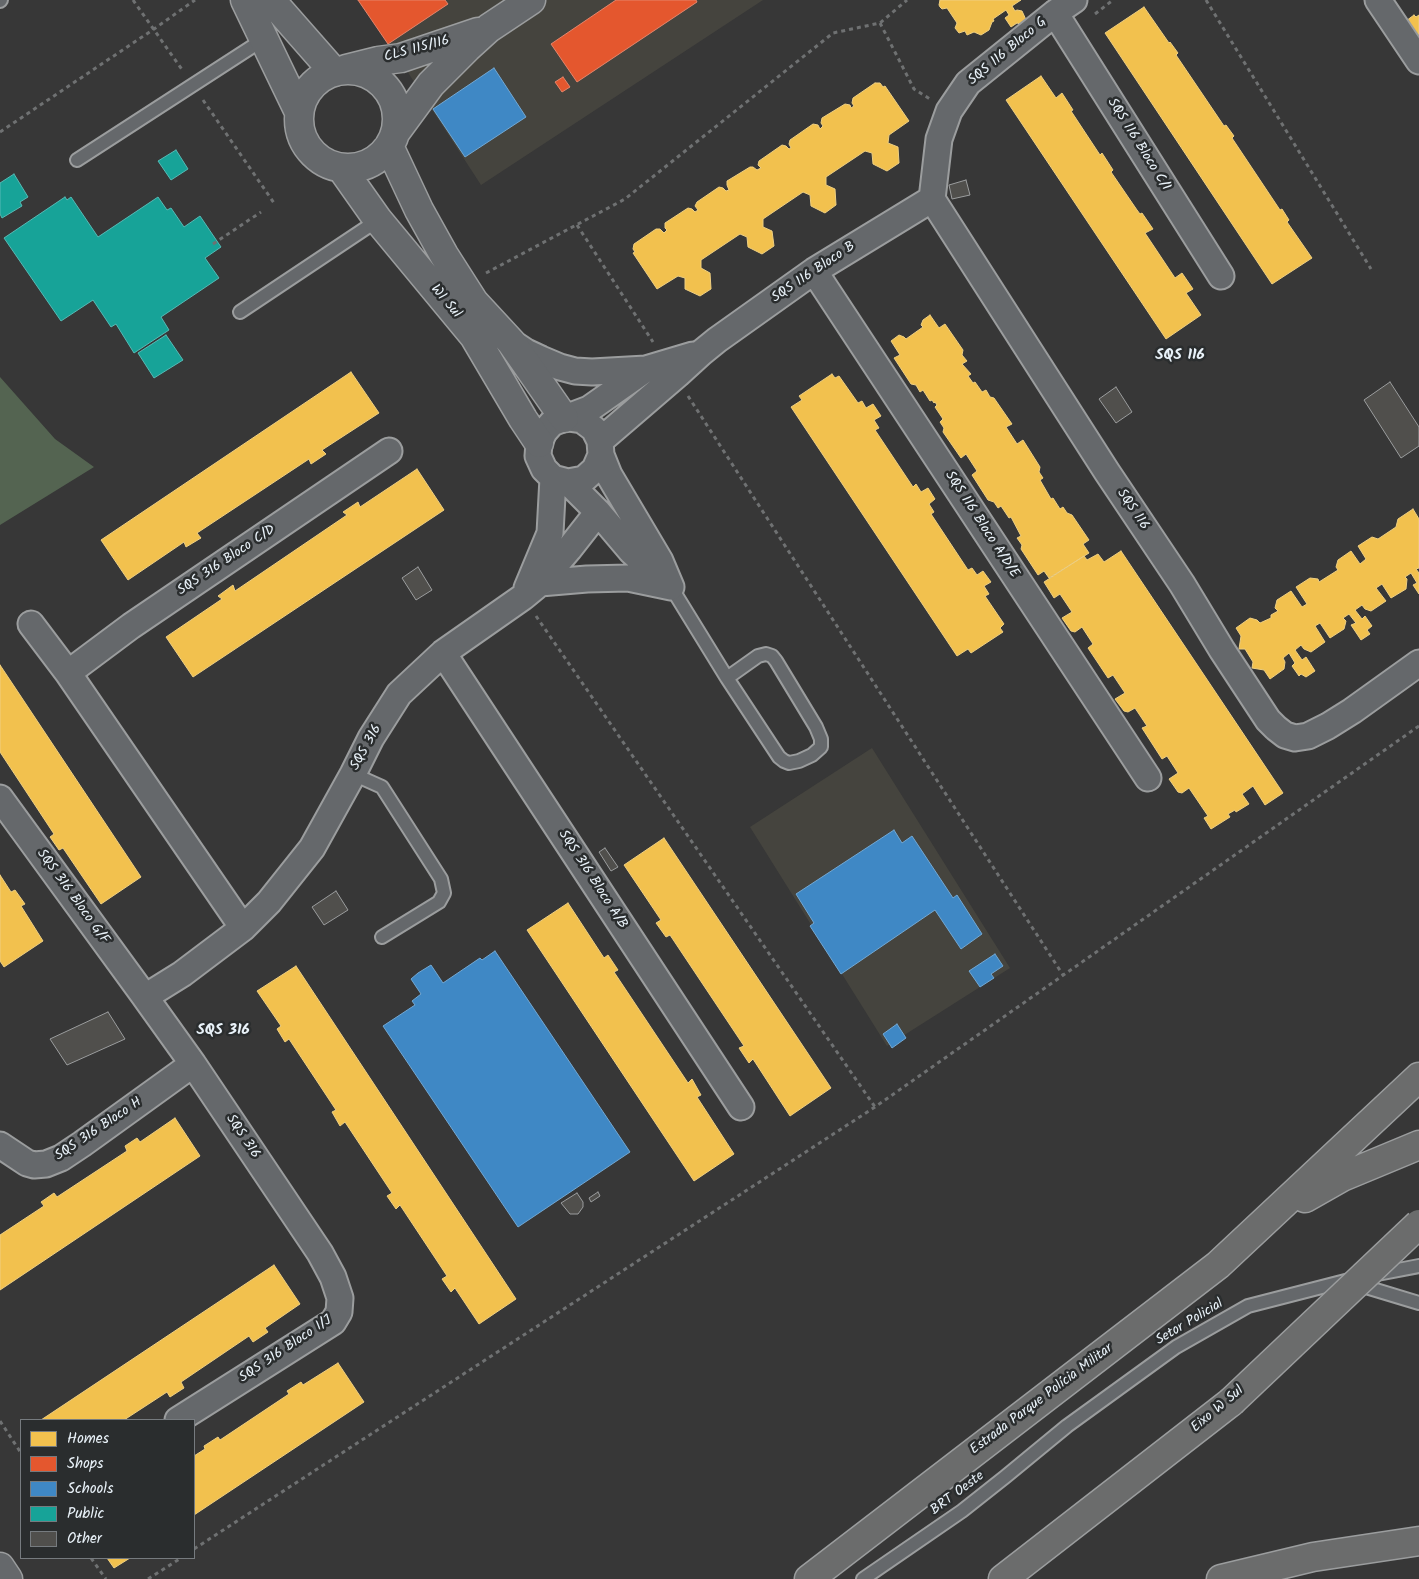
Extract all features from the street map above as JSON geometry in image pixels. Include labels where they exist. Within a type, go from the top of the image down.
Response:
[{"type":"main road","points":[[1270,1216],[1419,1077]]},
{"type":"main road","points":[[1270,1216],[1342,1177],[1419,1145]]},
{"type":"main road","name":"Estrada Parque Polícia Militar","points":[[808,1579],[1218,1265],[1270,1216]]},
{"type":"main road","name":"Eixo W Sul","points":[[1003,1579],[1231,1402],[1419,1224]]},
{"type":"main road","points":[[1221,1579],[1313,1556],[1419,1542]]},
{"type":"street","points":[[245,0],[299,112]]},
{"type":"street","points":[[272,0],[281,12],[340,71]]},
{"type":"street","name":"CLS 115/116","points":[[392,140],[431,84],[488,28],[531,0]]},
{"type":"street","points":[[1378,0],[1419,61]]},
{"type":"street","name":"SQS 116 Bloco G","points":[[932,199],[939,139],[949,111],[968,83],[1065,6]]},
{"type":"street","name":"SQS 116 Bloco C/I","points":[[1065,6],[1221,276]]},
{"type":"street","name":"CLS 115/116","points":[[340,71],[378,61],[401,58],[488,28]]},
{"type":"street","points":[[340,71],[364,72],[380,81],[392,96],[397,114],[392,140],[380,157],[369,164],[356,168],[342,168],[324,162],[309,150],[300,131],[299,112],[305,94],[317,80],[340,71]]},
{"type":"street","name":"W1 Sul","points":[[392,140],[419,210],[463,285],[474,302],[510,342],[566,418]]},
{"type":"street","name":"W1 Sul","points":[[342,168],[378,220],[474,336],[539,443]]},
{"type":"street","name":"SQS 116 Bloco B","points":[[601,448],[700,352],[814,271],[932,199]]},
{"type":"street","name":"SQS 116","points":[[932,199],[1107,472],[1182,584],[1222,650],[1268,720],[1276,728],[1285,735],[1295,738],[1308,736],[1328,726],[1419,662]]},
{"type":"street","name":"SQS 116 Bloco A/D/E","points":[[814,271],[1148,778]]},
{"type":"street","name":"SQS 116 Bloco B","points":[[510,342],[526,352],[560,367],[575,371],[592,372],[700,352]]},
{"type":"street","name":"SQS 116 Bloco B","points":[[566,418],[589,408],[652,360]]},
{"type":"street","points":[[566,418],[582,420],[594,429],[609,475],[660,561],[671,587],[631,551],[598,512],[561,480],[544,469],[538,456],[539,443],[544,432],[552,423],[566,418]]},
{"type":"street","points":[[561,480],[584,479],[595,469],[601,448]]},
{"type":"street","name":"SQS 316 Bloco C/D","points":[[68,673],[131,626],[388,451]]},
{"type":"street","points":[[561,480],[550,533],[532,590],[587,579],[628,578],[671,587]]},
{"type":"street","name":"SQS 316","points":[[320,1253],[193,1064],[145,997],[182,974],[243,928],[269,902],[312,848],[371,738],[399,694],[443,653],[532,590],[569,549],[598,512]]},
{"type":"street","points":[[31,624],[68,673],[243,928]]},
{"type":"street","name":"SQS 316 Bloco A/B","points":[[443,653],[741,1107]]},
{"type":"street","name":"SQS 316 Bloco G/F","points":[[0,798],[145,997]]},
{"type":"street","name":"SQS 316 Bloco H","points":[[1,1145],[27,1163],[34,1165],[46,1164],[60,1158],[82,1144],[193,1064]]},
{"type":"street","name":"SQS 316 Bloco I/J","points":[[180,1419],[333,1322],[339,1312],[340,1298],[333,1277],[320,1253]]},
{"type":"street","points":[[0,1567],[8,1579]]},
{"type":"lane","points":[[77,160],[264,39]]},
{"type":"lane","points":[[240,312],[378,220]]},
{"type":"lane","points":[[671,587],[727,678],[779,757],[784,761],[799,761],[821,747],[821,739],[816,727],[772,656],[766,654],[758,656],[727,678]]},
{"type":"lane","points":[[353,774],[382,787],[441,879],[444,893],[439,902],[382,937]]},
{"type":"lane","points":[[1344,1280],[1419,1266]]},
{"type":"lane","points":[[1344,1280],[1419,1303]]},
{"type":"lane","name":"Setor Policial","points":[[1067,1426],[1176,1347],[1248,1306],[1344,1280]]},
{"type":"lane","name":"BRT Oeste","points":[[863,1579],[962,1511],[1067,1426]]},
{"type":"path","points":[[0,132],[195,0]]},
{"type":"path","points":[[463,285],[625,200],[833,33],[880,24],[907,0]]},
{"type":"path","points":[[1206,0],[1371,268]]},
{"type":"path","points":[[213,244],[261,212]]},
{"type":"path","points":[[577,225],[652,360]]},
{"type":"path","points":[[685,392],[1063,975]]},
{"type":"path","points":[[532,590],[875,1108]]},
{"type":"path","points":[[195,1548],[875,1108],[1419,726]]},
{"type":"path","points":[[0,1421],[20,1451]]},
{"type":"path","points":[[93,1559],[106,1579]]},
{"type":"path","points":[[148,1579],[179,1559]]},
{"type":"shaded area","points":[[361,0],[763,0],[481,185]]},
{"type":"shaded area","points":[[872,748],[1010,968],[887,1046],[750,827]]},
{"type":"green space","points":[[0,377],[55,439],[94,467],[0,525]]},
{"type":"building: Homes","points":[[940,0],[1021,0],[1012,6],[1015,11],[1022,11],[1027,22],[1023,25],[1017,23],[1011,27],[1005,18],[1009,15],[1006,10],[993,19],[994,21],[989,30],[981,35],[974,32],[967,35],[965,31],[959,33],[955,28],[957,23],[947,8],[942,9],[940,7]]},
{"type":"building: Homes","points":[[1144,7],[1178,53],[1176,55],[1224,126],[1226,125],[1234,136],[1232,138],[1280,210],[1282,209],[1289,220],[1287,222],[1312,258],[1272,284],[1105,33]]},
{"type":"building: Homes","points":[[1414,15],[1416,17],[1419,15],[1419,40],[1406,21]]},
{"type":"building: Homes","points":[[1041,76],[1056,98],[1062,93],[1073,110],[1071,111],[1100,155],[1102,153],[1113,170],[1111,172],[1137,210],[1140,214],[1142,213],[1153,229],[1145,233],[1175,278],[1182,273],[1193,289],[1186,293],[1201,315],[1166,339],[1006,100]]},
{"type":"building: Homes","points":[[875,83],[880,83],[883,87],[885,86],[909,121],[889,135],[888,143],[898,147],[899,163],[887,171],[873,164],[872,153],[865,151],[826,177],[826,185],[835,189],[836,205],[825,213],[811,206],[810,195],[803,192],[763,219],[763,227],[772,231],[774,246],[762,254],[748,247],[747,237],[740,234],[701,260],[701,268],[710,273],[711,289],[700,296],[685,289],[685,278],[678,276],[657,289],[633,253],[635,252],[633,249],[634,244],[656,229],[660,229],[664,233],[667,230],[665,223],[688,208],[695,212],[698,210],[695,206],[697,202],[719,187],[726,191],[729,190],[727,181],[750,167],[757,170],[761,168],[758,165],[759,161],[782,145],[789,149],[791,148],[790,140],[813,124],[818,125],[820,129],[823,126],[821,123],[822,118],[845,104],[850,105],[851,108],[854,106],[852,103],[853,98]]},
{"type":"building: Homes","points":[[930,315],[939,328],[945,324],[963,350],[962,355],[967,361],[962,364],[971,374],[968,376],[982,392],[986,390],[990,397],[994,398],[1012,424],[1006,427],[1017,444],[1023,440],[1040,467],[1039,472],[1043,478],[1040,480],[1051,499],[1053,498],[1060,509],[1063,507],[1067,513],[1072,515],[1089,540],[1083,544],[1089,553],[1049,578],[1044,571],[1038,575],[1021,549],[1022,545],[1017,538],[1021,536],[1011,517],[1009,518],[1001,506],[998,508],[994,502],[988,500],[972,475],[977,471],[966,454],[961,458],[943,432],[944,428],[940,422],[943,419],[935,407],[937,405],[935,402],[930,401],[923,390],[920,392],[916,385],[911,384],[894,358],[900,355],[891,341],[899,335],[906,339],[923,327],[921,325],[923,320]]},
{"type":"building: Homes","points":[[351,372],[379,413],[322,450],[326,454],[311,464],[309,459],[197,533],[201,538],[186,547],[184,542],[128,580],[101,540]]},
{"type":"building: Homes","points":[[832,374],[835,378],[839,376],[858,403],[862,401],[866,408],[873,404],[881,416],[874,420],[879,428],[875,430],[913,487],[916,484],[921,492],[928,488],[935,499],[929,504],[934,512],[931,514],[968,570],[972,568],[977,575],[983,571],[991,582],[984,586],[989,594],[985,596],[1004,624],[1000,628],[1003,632],[971,653],[968,649],[957,656],[791,407],[802,400],[799,396]]},
{"type":"building: Homes","points":[[417,469],[444,510],[193,677],[166,637],[222,599],[218,596],[233,585],[235,591],[347,515],[343,512],[358,502],[360,507]]},
{"type":"building: Homes","points":[[1413,509],[1419,519],[1419,568],[1416,569],[1419,573],[1419,594],[1413,585],[1417,583],[1411,573],[1405,577],[1407,579],[1406,589],[1391,598],[1382,584],[1376,588],[1386,601],[1371,611],[1365,609],[1362,605],[1355,610],[1362,619],[1365,616],[1372,626],[1367,630],[1370,634],[1361,640],[1351,625],[1356,623],[1349,614],[1343,618],[1346,621],[1344,629],[1330,638],[1320,623],[1315,626],[1325,642],[1311,652],[1304,649],[1301,645],[1295,650],[1302,660],[1306,657],[1315,671],[1306,677],[1301,674],[1299,676],[1292,666],[1295,663],[1289,653],[1283,658],[1285,662],[1284,669],[1270,679],[1264,670],[1252,668],[1253,662],[1245,649],[1239,649],[1241,636],[1236,628],[1250,618],[1260,623],[1271,618],[1271,615],[1278,611],[1275,608],[1277,600],[1291,591],[1302,607],[1307,604],[1296,587],[1310,578],[1318,579],[1319,582],[1338,570],[1336,567],[1338,560],[1351,551],[1360,564],[1366,559],[1358,546],[1372,537],[1378,539],[1396,527],[1398,519]]},
{"type":"building: Homes","points":[[1121,551],[1283,793],[1265,805],[1253,786],[1242,794],[1249,804],[1236,812],[1235,810],[1228,814],[1230,817],[1211,829],[1204,818],[1208,816],[1189,788],[1182,793],[1178,792],[1169,779],[1178,773],[1167,756],[1162,759],[1142,728],[1147,726],[1135,708],[1128,712],[1124,711],[1115,699],[1125,693],[1113,675],[1108,678],[1088,648],[1093,644],[1082,627],[1075,632],[1071,631],[1062,618],[1072,612],[1060,594],[1054,598],[1044,582],[1084,556],[1087,560],[1098,554],[1104,562]]},
{"type":"building: Homes","points":[[0,665],[141,877],[101,904],[63,848],[59,850],[50,837],[54,834],[0,752]]},
{"type":"building: Homes","points":[[664,838],[831,1088],[790,1116],[753,1059],[749,1063],[739,1048],[744,1046],[670,935],[666,937],[656,923],[661,920],[624,865]]},
{"type":"building: Homes","points":[[0,875],[11,892],[15,890],[25,904],[21,906],[43,941],[4,967],[0,961]]},
{"type":"building: Homes","points":[[568,903],[604,958],[608,955],[618,970],[614,972],[688,1083],[692,1079],[701,1095],[697,1097],[734,1154],[694,1181],[527,930]]},
{"type":"building: Homes","points":[[296,966],[516,1299],[479,1324],[455,1288],[451,1292],[442,1279],[447,1276],[400,1205],[396,1209],[387,1196],[392,1193],[345,1122],[340,1126],[332,1112],[336,1110],[289,1039],[285,1042],[277,1029],[281,1026],[257,991]]},
{"type":"building: Homes","points":[[175,1118],[200,1156],[0,1290],[0,1235],[44,1206],[41,1202],[54,1193],[57,1197],[127,1151],[125,1146],[137,1138],[140,1142]]},
{"type":"building: Homes","points":[[274,1265],[300,1304],[265,1328],[268,1332],[253,1342],[249,1336],[181,1382],[184,1388],[170,1397],[167,1392],[126,1419],[43,1419]]},
{"type":"building: Homes","points":[[338,1363],[364,1402],[195,1514],[195,1455],[205,1449],[204,1446],[218,1437],[220,1440],[289,1394],[287,1391],[301,1382],[303,1385]]},
{"type":"building: Homes","points":[[108,1559],[128,1559],[114,1568]]},
{"type":"building: Shops","points":[[358,0],[445,0],[448,4],[388,44]]},
{"type":"building: Shops","points":[[616,0],[696,0],[697,2],[577,82],[551,44]]},
{"type":"building: Shops","points":[[563,77],[570,87],[562,92],[555,82]]},
{"type":"building: Schools","points":[[494,68],[526,117],[465,157],[433,109]]},
{"type":"building: Schools","points":[[894,830],[902,843],[912,836],[953,898],[957,895],[982,934],[961,949],[935,910],[841,974],[810,926],[814,923],[796,894]]},
{"type":"building: Schools","points":[[495,951],[630,1152],[518,1227],[383,1026],[415,1005],[412,1001],[421,994],[411,979],[418,973],[431,965],[443,983],[480,958],[482,960]]},
{"type":"building: Schools","points":[[995,954],[1003,966],[991,974],[994,978],[980,987],[969,971]]},
{"type":"building: Schools","points":[[897,1024],[906,1038],[892,1048],[883,1034]]},
{"type":"building: Public","points":[[176,150],[188,169],[171,180],[158,161]]},
{"type":"building: Public","points":[[14,174],[28,197],[20,202],[22,206],[2,218],[0,214],[0,183]]},
{"type":"building: Public","points":[[65,197],[67,200],[71,197],[98,237],[158,197],[167,210],[171,208],[184,227],[200,216],[221,247],[205,258],[219,278],[161,317],[169,330],[134,353],[116,324],[111,327],[93,300],[61,321],[4,238]]},
{"type":"building: Public","points":[[166,335],[183,360],[154,378],[138,353]]},
{"type":"building: Other","points":[[966,180],[970,195],[952,199],[949,185]]},
{"type":"building: Other","points":[[1390,382],[1419,427],[1419,446],[1401,458],[1364,400]]},
{"type":"building: Other","points":[[1116,387],[1132,412],[1116,423],[1099,399]]},
{"type":"building: Other","points":[[418,567],[432,590],[416,600],[402,578]]},
{"type":"building: Other","points":[[605,848],[618,867],[611,871],[599,852]]},
{"type":"building: Other","points":[[336,891],[348,910],[324,925],[312,907]]},
{"type":"building: Other","points":[[108,1012],[125,1039],[67,1065],[50,1039]]},
{"type":"building: Other","points":[[598,1192],[600,1196],[591,1202],[589,1198]]},
{"type":"building: Other","points":[[577,1193],[583,1202],[583,1207],[578,1214],[570,1214],[561,1203]]},
{"type":"district","name":"SQS 116","points":[[1180,356]]},
{"type":"district","name":"SQS 316","points":[[223,1031]]}]
